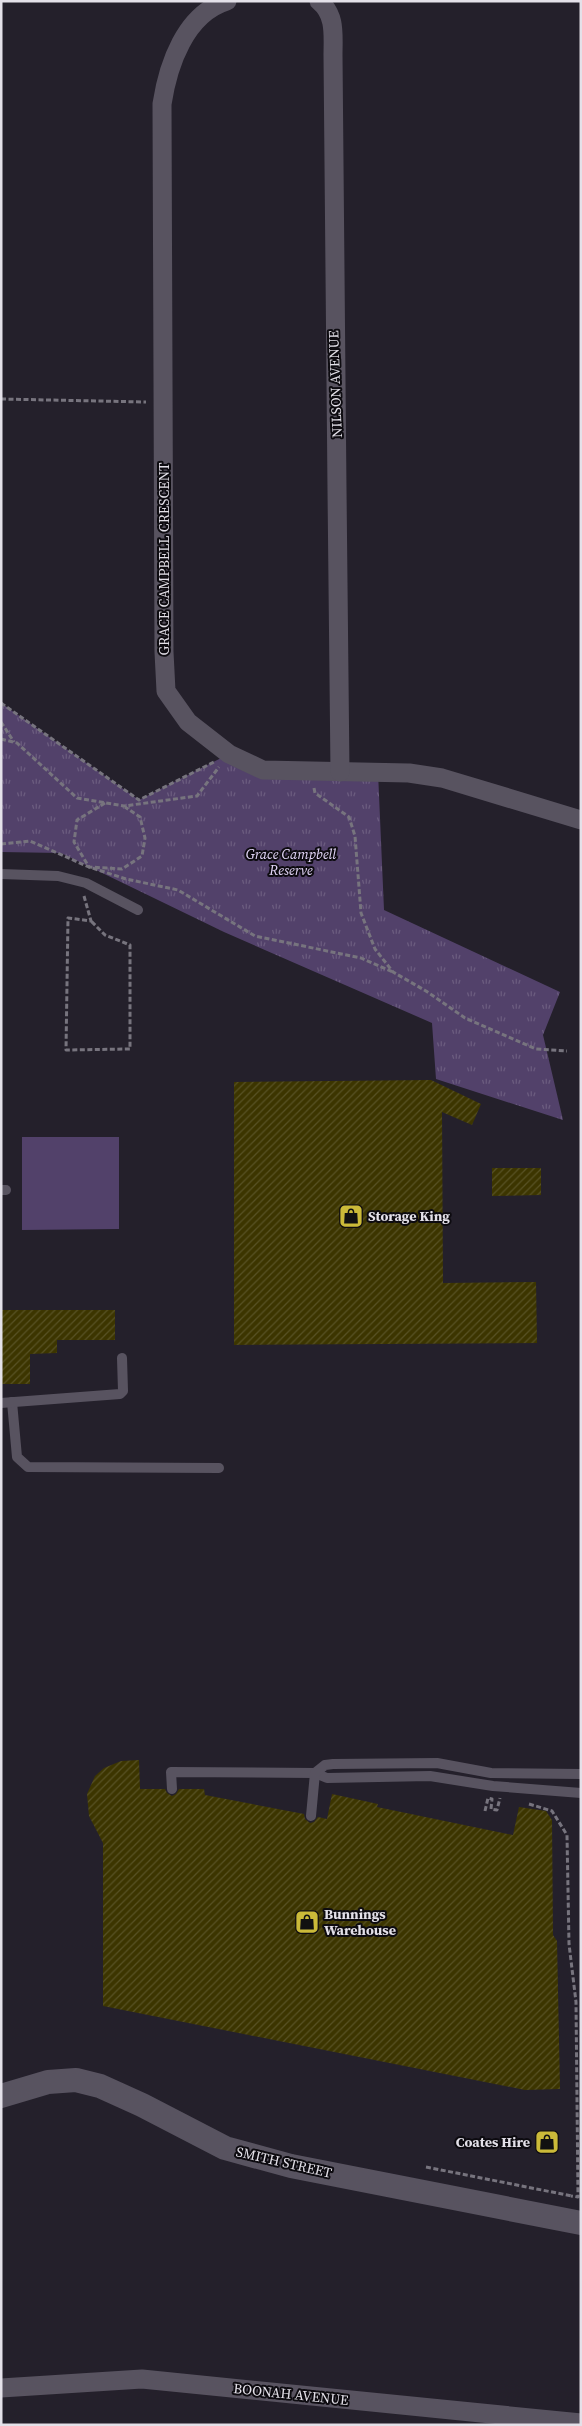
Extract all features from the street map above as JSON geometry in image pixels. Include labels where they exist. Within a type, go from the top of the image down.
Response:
[{"type":"street","points":[[221,1],[226,1]]},
{"type":"street","name":"GRACE CAMPBELL CRESCENT","points":[[226,1],[211,8],[190,30],[177,50],[169,70],[163,96],[161,120],[165,403],[164,652],[166,691],[188,722],[229,754],[263,770],[409,773],[442,778],[581,820]]},
{"type":"street","name":"NILSON AVENUE","points":[[319,1],[326,7],[332,19],[333,55],[334,322],[338,483],[340,772]]},
{"type":"street","name":"SMITH STREET","points":[[1,2096],[48,2082],[76,2080],[100,2086],[142,2105],[226,2148],[291,2166],[581,2223]]},
{"type":"street","name":"BOONAH AVENUE","points":[[1,2388],[142,2379],[581,2423]]},
{"type":"lane","points":[[1,874],[58,876],[86,883],[138,910]]},
{"type":"lane","points":[[1,1403],[120,1394],[123,1391],[122,1358]]},
{"type":"lane","points":[[12,1402],[17,1457],[28,1467],[219,1468]]},
{"type":"lane","points":[[311,1816],[315,1773],[325,1765],[437,1762],[491,1773],[581,1774]]},
{"type":"lane","points":[[172,1789],[171,1772],[315,1773],[328,1778],[430,1776],[493,1786],[581,1793]]},
{"type":"path","points":[[1,399],[165,403]]},
{"type":"path","points":[[1,703],[139,800],[229,754]]},
{"type":"path","points":[[1,722],[14,742],[77,798],[124,806],[197,796],[229,754]]},
{"type":"path","points":[[1,739],[14,742]]},
{"type":"path","points":[[310,771],[315,793],[349,817],[356,836],[361,913],[375,949],[393,972]]},
{"type":"path","points":[[89,867],[74,842],[77,820],[105,803]]},
{"type":"path","points":[[89,867],[122,869],[142,856],[144,838],[140,817],[124,806]]},
{"type":"path","points":[[1,844],[30,841],[89,867],[126,879],[178,890],[255,936],[361,958],[393,972],[474,1022],[536,1050],[567,1051]]},
{"type":"path","points":[[86,883],[83,900],[91,921],[105,935],[130,945],[130,1049],[66,1050],[68,918],[91,921]]},
{"type":"path","points":[[485,1811],[488,1798],[492,1799],[490,1809],[497,1810],[500,1797],[509,1799]]},
{"type":"path","points":[[426,2167],[578,2197],[576,2002],[569,1944],[568,1835],[552,1811],[528,1803]]},
{"type":"green space","name":"Grace Campbell Reserve","points":[[1,703],[139,800],[229,754],[263,770],[378,772],[384,910],[560,992],[543,1035],[563,1120],[436,1079],[432,1023],[224,932],[61,853],[1,852]]},
{"type":"green space","points":[[22,1137],[119,1137],[119,1229],[22,1230]]},
{"type":"building","points":[[431,1080],[481,1104],[472,1125],[442,1112],[443,1283],[536,1282],[537,1343],[234,1345],[234,1082]]},
{"type":"building","points":[[492,1168],[541,1168],[541,1195],[492,1196]]},
{"type":"building","points":[[1,1310],[115,1310],[115,1340],[57,1340],[57,1353],[30,1354],[30,1384],[1,1384]]},
{"type":"building","points":[[139,1760],[140,1789],[165,1789],[172,1796],[179,1789],[204,1789],[205,1795],[304,1814],[305,1819],[310,1823],[314,1822],[318,1817],[327,1819],[332,1794],[378,1804],[377,1807],[513,1835],[519,1807],[546,1811],[552,1820],[553,1935],[557,1941],[560,2089],[525,2090],[103,2006],[103,1843],[89,1816],[87,1794],[95,1776],[104,1768],[121,1761]]},
{"type":"place","name":"Storage King","points":[[351,1216]]},
{"type":"place","name":"Bunnings Warehouse","points":[[307,1922]]},
{"type":"place","name":"Coates Hire","points":[[547,2142]]}]
